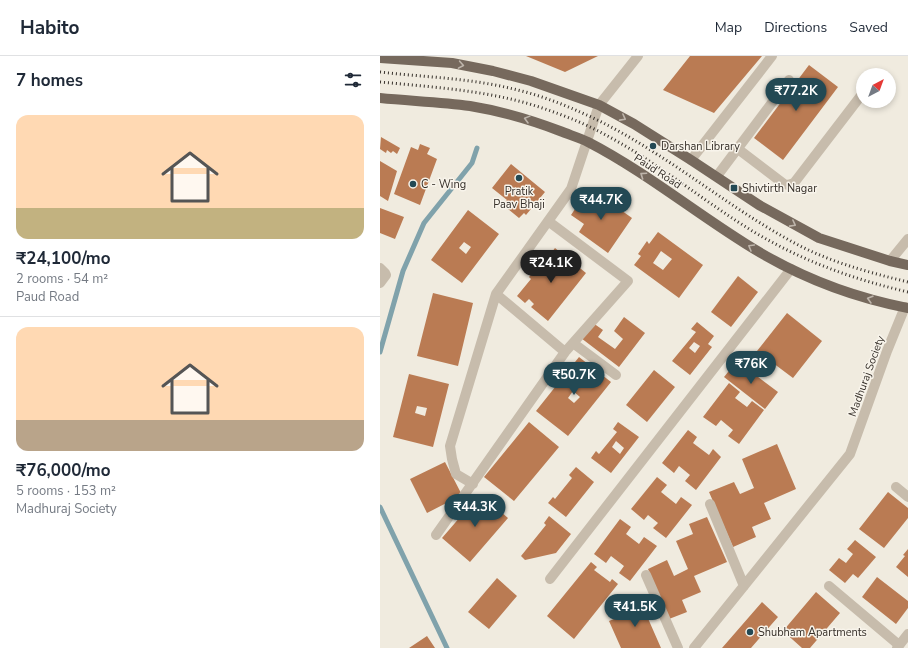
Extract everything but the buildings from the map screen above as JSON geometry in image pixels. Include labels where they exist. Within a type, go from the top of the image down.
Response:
[{"type":"main road","points":[[380,58],[405,58],[452,63],[493,71],[531,80],[599,105],[634,124],[717,176],[759,205],[819,238],[890,261],[908,265]]},
{"type":"main road","name":"Paud Road","points":[[380,98],[470,106],[501,112],[536,121],[587,141],[638,171],[746,244],[791,270],[841,290],[906,307]]},
{"type":"street","points":[[473,484],[456,474],[450,446],[496,294],[571,189],[599,105],[638,56]]},
{"type":"street","points":[[691,160],[772,56]]},
{"type":"street","points":[[717,176],[789,80]]},
{"type":"street","points":[[738,149],[784,184],[788,185],[794,183],[856,102]]},
{"type":"street","points":[[436,535],[565,352],[628,281],[548,221]]},
{"type":"street","points":[[890,261],[908,239]]},
{"type":"street","points":[[380,268],[386,273],[386,275],[380,283]]},
{"type":"street","points":[[550,579],[791,270]]},
{"type":"street","points":[[496,294],[565,352]]},
{"type":"street","name":"Madhuraj Society","points":[[694,648],[850,454],[887,351],[906,307]]},
{"type":"street","points":[[573,343],[616,375]]},
{"type":"street","points":[[896,487],[908,497]]},
{"type":"street","points":[[710,504],[744,586]]},
{"type":"street","points":[[646,575],[678,648]]},
{"type":"street","points":[[829,586],[898,647],[908,634]]},
{"type":"waterway","points":[[380,352],[403,271],[424,223],[472,163],[477,148]]},
{"type":"waterway","points":[[380,507],[447,648]]},
{"type":"railway","points":[[380,72],[461,80],[493,85],[527,92],[563,105],[608,125],[635,140],[737,208],[789,240],[832,260],[908,282]]},
{"type":"railway","points":[[380,82],[443,88],[491,95],[524,102],[577,121],[624,145],[732,218],[791,252],[848,275],[908,292]]},
{"type":"place","name":"Darshan Library","points":[[653,146]]},
{"type":"place","name":"Pratik Paav Bhaji","points":[[519,178]]},
{"type":"place","name":"C - Wing","points":[[413,184]]},
{"type":"place","name":"Shivtirth Nagar","points":[[734,188]]},
{"type":"place","name":"Shubham Apartments","points":[[750,632]]}]
